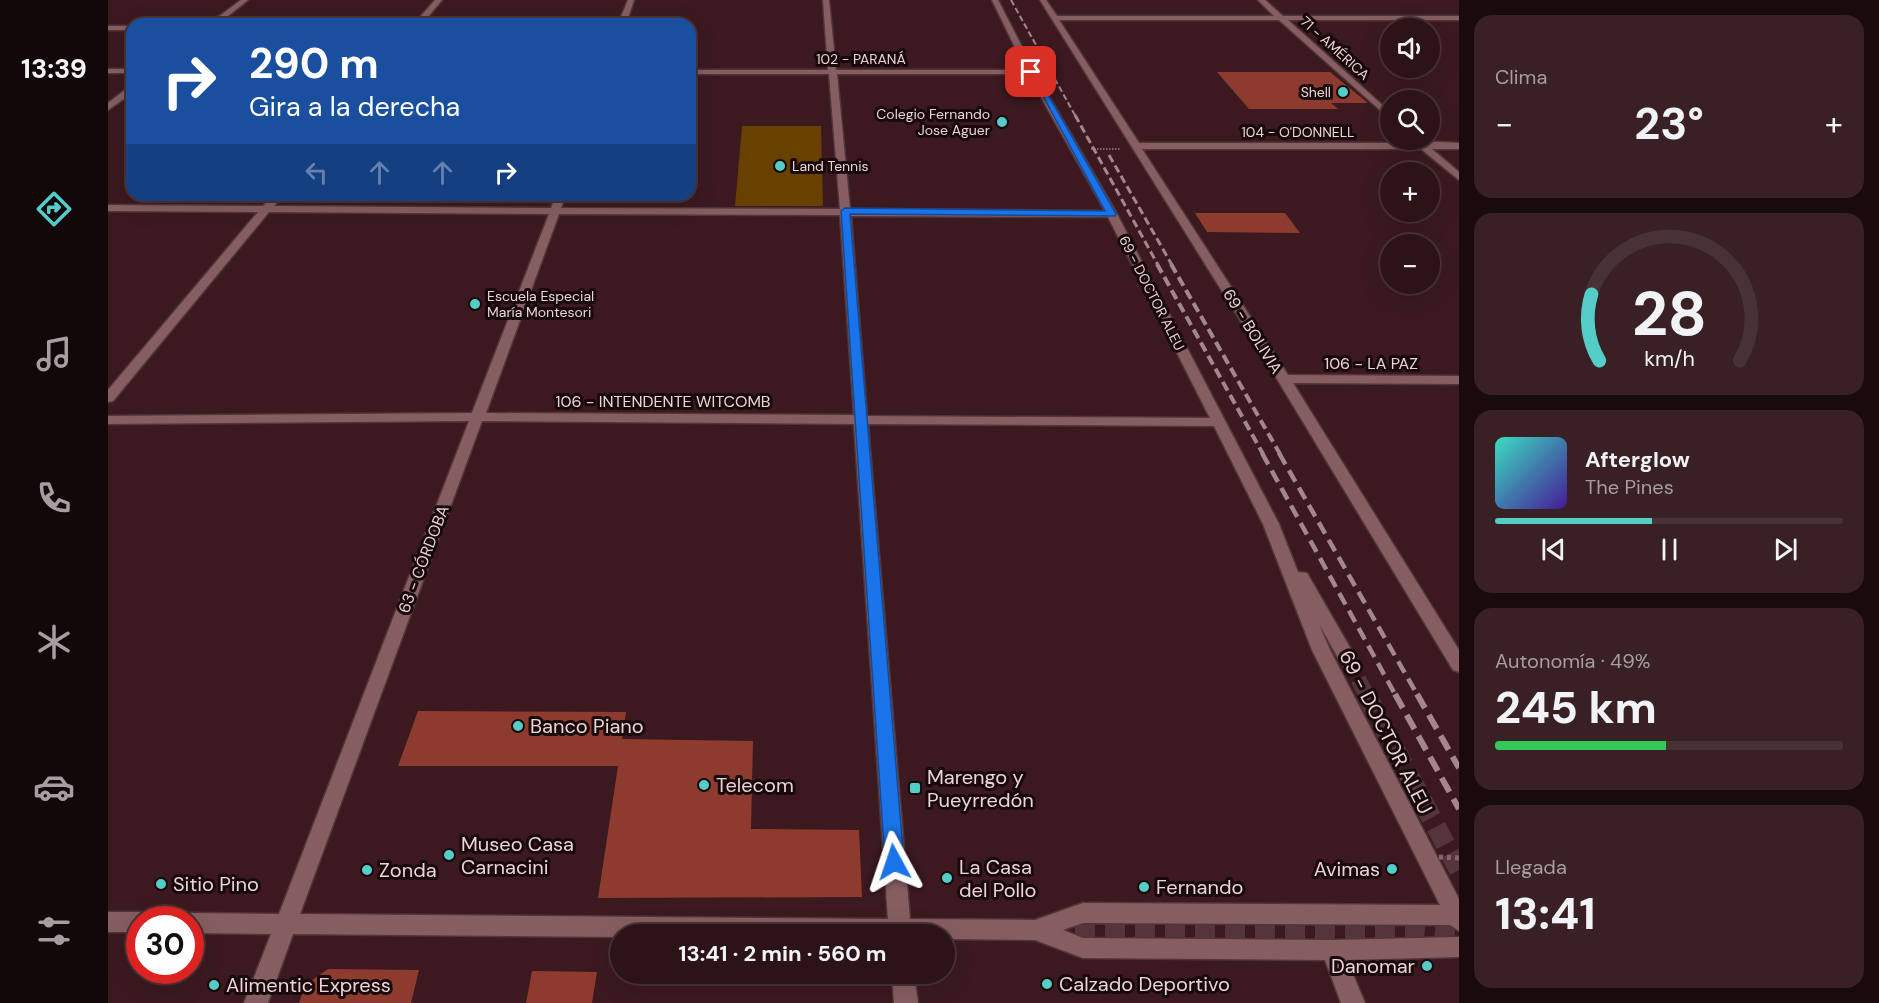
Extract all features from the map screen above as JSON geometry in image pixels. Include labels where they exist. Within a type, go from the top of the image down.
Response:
[{"type":"street","points":[[221,18],[245,0]]},
{"type":"street","points":[[423,18],[439,0]]},
{"type":"street","points":[[624,18],[631,0]]},
{"type":"street","points":[[826,0],[845,211],[899,924]]},
{"type":"street","name":"69 - DOCTOR ALEU","points":[[995,0],[1031,72],[1112,214],[1271,524],[1347,658]]},
{"type":"street","name":"69 - BOLIVIA","points":[[1043,0],[1284,380],[1459,665]]},
{"type":"street","name":"71 - AMÉRICA","points":[[1262,0],[1380,107]]},
{"type":"street","points":[[1055,18],[1459,18]]},
{"type":"street","points":[[108,28],[126,28]]},
{"type":"street","points":[[108,71],[126,71]]},
{"type":"street","name":"102 - PARANÁ","points":[[696,72],[1031,72]]},
{"type":"street","points":[[108,107],[126,94]]},
{"type":"street","name":"104 - O'DONNELL","points":[[1138,147],[1380,144]]},
{"type":"street","name":"104 - O'DONNELL","points":[[1440,145],[1459,146]]},
{"type":"street","points":[[1428,150],[1459,177]]},
{"type":"street","points":[[108,398],[273,201]]},
{"type":"street","points":[[108,208],[266,210],[558,203],[845,211],[1112,214]]},
{"type":"street","name":"63 - CÓRDOBA","points":[[256,1003],[558,203]]},
{"type":"street","name":"106 - LA PAZ","points":[[1284,380],[1459,380]]},
{"type":"street","name":"106 - INTENDENTE WITCOMB","points":[[108,420],[476,417],[1218,422]]},
{"type":"street","name":"69 - DOCTOR ALEU","points":[[1271,524],[1322,650],[1458,918]]},
{"type":"street","points":[[955,931],[1035,930],[1083,913],[1458,918]]},
{"type":"street","points":[[108,922],[126,922]]},
{"type":"street","points":[[204,923],[610,928]]},
{"type":"street","points":[[1035,930],[1083,948],[1332,950],[1459,947]]},
{"type":"street","points":[[1332,950],[1353,1003]]},
{"type":"street","points":[[904,984],[906,1003]]},
{"type":"path","points":[[1075,148],[1138,147]]},
{"type":"path","points":[[1439,857],[1459,858]]},
{"type":"shaded area","name":"Land Tennis","points":[[742,126],[821,126],[823,206],[735,206]]},
{"type":"building","points":[[1217,72],[1330,72],[1368,103],[1331,103],[1338,109],[1249,109]]},
{"type":"building","points":[[1195,213],[1285,213],[1300,233],[1207,232]]},
{"type":"building","points":[[418,711],[626,712],[622,739],[753,741],[751,829],[859,830],[862,897],[598,898],[618,766],[398,766]]},
{"type":"building","points":[[328,969],[419,970],[411,1003],[299,1003],[305,985]]},
{"type":"building","points":[[532,971],[597,972],[592,1003],[526,1003]]},
{"type":"tunnel","points":[[1347,658],[1367,696]]},
{"type":"tunnel","points":[[1366,694],[1459,870]]},
{"type":"tunnel","points":[[1045,930],[1412,929],[1459,934]]},
{"type":"railway","points":[[1011,0],[1076,117]]},
{"type":"railway","points":[[1075,115],[1158,265]]},
{"type":"railway","points":[[1109,155],[1172,265]]},
{"type":"railway","points":[[1157,264],[1263,454]]},
{"type":"railway","points":[[1171,264],[1280,454]]},
{"type":"railway","points":[[1262,453],[1396,696]]},
{"type":"railway","points":[[1279,453],[1418,696]]},
{"type":"railway","points":[[1395,694],[1459,809]]},
{"type":"railway","points":[[1417,694],[1459,768]]},
{"type":"place","name":"Shell","points":[[1343,92]]},
{"type":"place","name":"Colegio Fernando Jose Aguer","points":[[1002,122]]},
{"type":"place","name":"Land Tennis","points":[[780,166]]},
{"type":"place","name":"Escuela Especial María Montesori","points":[[475,304]]},
{"type":"place","name":"Banco Piano","points":[[518,726]]},
{"type":"place","name":"Telecom","points":[[704,785]]},
{"type":"place","name":"Marengo y Pueyrredón","points":[[915,788]]},
{"type":"place","name":"Museo Casa Carnacini","points":[[449,855]]},
{"type":"place","name":"Avimas","points":[[1392,869]]},
{"type":"place","name":"Zonda","points":[[367,870]]},
{"type":"place","name":"La Casa del Pollo","points":[[947,878]]},
{"type":"place","name":"Sitio Pino","points":[[161,884]]},
{"type":"place","name":"Fernando","points":[[1144,887]]},
{"type":"place","name":"Danomar","points":[[1427,966]]},
{"type":"place","name":"Calzado Deportivo","points":[[1047,984]]},
{"type":"place","name":"Alimentic Express","points":[[214,985]]},
{"type":"route","points":[[894,862],[845,211],[1112,214],[1031,72]]}]
